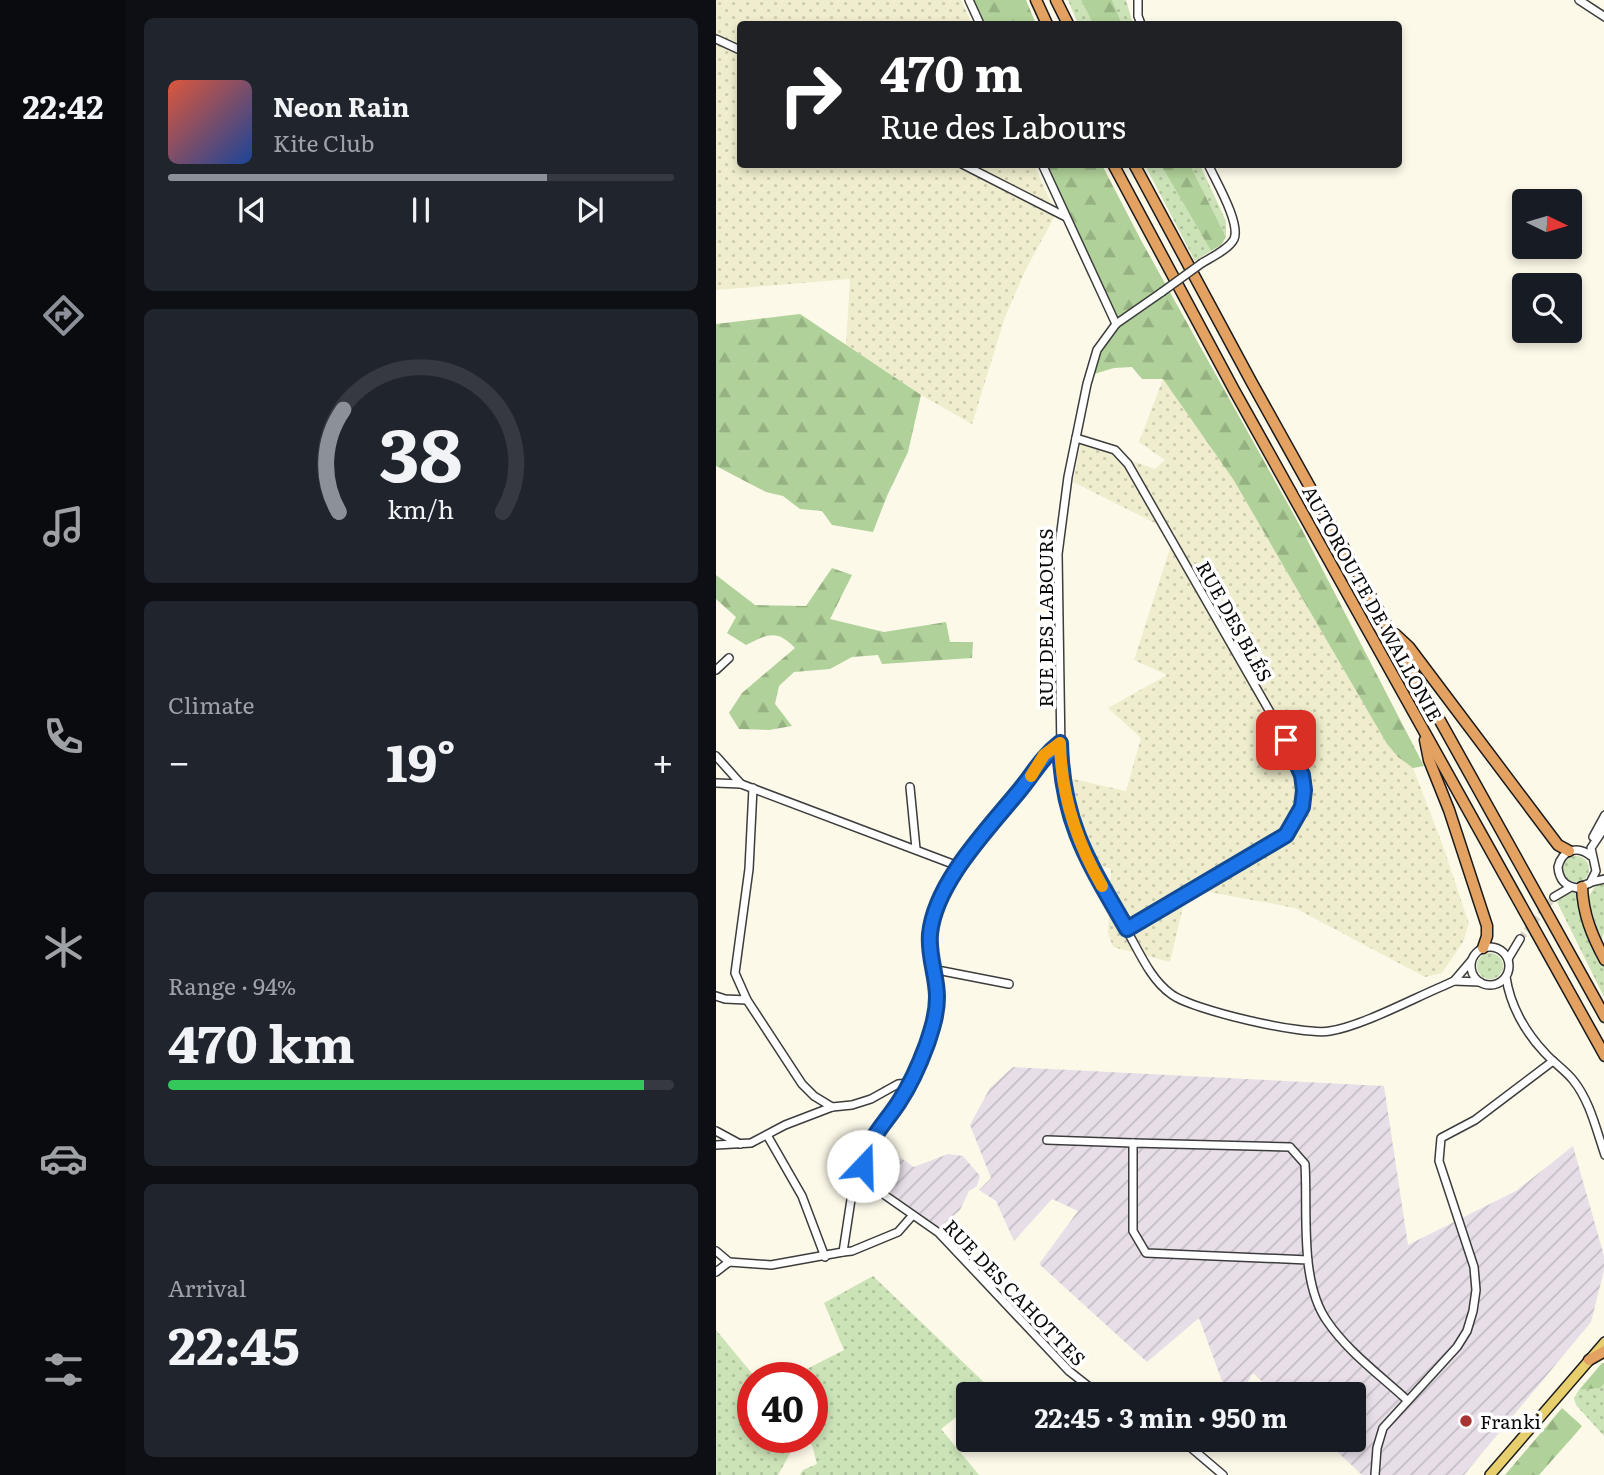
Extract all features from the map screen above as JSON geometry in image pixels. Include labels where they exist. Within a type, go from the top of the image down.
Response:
[{"type":"highway","points":[[1036,0],[1046,21]]},
{"type":"highway","points":[[1057,0],[1067,21]]},
{"type":"highway","name":"AUTOROUTE DE WALLONIE","points":[[1115,168],[1228,379],[1604,1056]]},
{"type":"highway","name":"AUTOROUTE DE WALLONIE","points":[[1136,168],[1604,1017]]},
{"type":"highway","points":[[1387,627],[1409,647],[1558,845],[1569,851]]},
{"type":"highway","points":[[1423,729],[1429,760],[1449,810],[1487,926],[1483,948]]},
{"type":"highway","points":[[1586,885],[1583,904],[1586,919],[1604,960]]},
{"type":"highway","points":[[1589,1360],[1604,1351]]},
{"type":"main road","points":[[1490,1475],[1604,1342]]},
{"type":"street","points":[[969,0],[979,21]]},
{"type":"street","points":[[1138,0],[1140,21]]},
{"type":"street","points":[[1581,1],[1604,17]]},
{"type":"street","points":[[716,39],[737,49]]},
{"type":"street","points":[[970,168],[1064,216]]},
{"type":"street","points":[[1044,168],[1116,324]]},
{"type":"street","name":"RUE DES LABOURS","points":[[1210,168],[1234,219],[1236,230],[1233,240],[1116,324],[1098,350],[1076,438],[1061,519],[1058,554],[1060,743],[1067,804],[1081,847],[1151,972],[1161,985],[1179,999],[1207,1009],[1314,1032],[1328,1032],[1453,981],[1471,961]]},
{"type":"street","name":"RUE DES BLÉS","points":[[1076,438],[1115,450],[1128,464],[1286,740],[1302,775],[1304,790],[1302,807],[1286,835],[1127,929]]},
{"type":"street","points":[[716,670],[729,658]]},
{"type":"street","points":[[843,1252],[854,1180],[858,1173],[866,1171],[863,1166],[865,1153],[872,1138],[910,1083],[934,1024],[937,996],[929,949],[934,918],[943,892],[958,866],[1031,777],[1044,755],[1060,743]]},
{"type":"street","points":[[716,756],[741,783],[753,789],[958,866]]},
{"type":"street","points":[[716,783],[741,783]]},
{"type":"street","points":[[910,787],[916,849]]},
{"type":"street","points":[[753,789],[747,886],[735,973],[747,1000],[802,1084],[814,1096],[832,1107]]},
{"type":"street","points":[[1604,816],[1587,846],[1564,855],[1558,867],[1561,880],[1554,897],[1571,887],[1586,885],[1604,877],[1591,856],[1591,848],[1604,827]]},
{"type":"street","points":[[1581,850],[1591,856]]},
{"type":"street","points":[[1586,885],[1595,875],[1596,867]]},
{"type":"street","points":[[1561,880],[1571,887]]},
{"type":"street","points":[[1501,950],[1518,942],[1508,959]]},
{"type":"street","points":[[1491,985],[1503,981],[1510,965],[1501,950],[1495,947],[1483,948],[1474,955],[1471,961],[1472,973],[1480,982],[1509,994]]},
{"type":"street","points":[[932,968],[1008,983]]},
{"type":"street","points":[[1506,976],[1509,994],[1527,1030],[1573,1080],[1586,1100],[1604,1155]]},
{"type":"street","name":"RUE DES LABOURS","points":[[1453,981],[1480,982]]},
{"type":"street","points":[[716,996],[747,1000]]},
{"type":"street","points":[[1375,1475],[1377,1448],[1383,1428],[1457,1348],[1467,1331],[1473,1311],[1476,1290],[1469,1247],[1439,1161],[1441,1138],[1475,1120],[1553,1061]]},
{"type":"street","points":[[716,1145],[751,1143],[832,1107],[852,1105],[898,1084],[910,1083]]},
{"type":"street","points":[[716,1131],[740,1144]]},
{"type":"street","points":[[767,1135],[802,1196],[825,1257]]},
{"type":"street","points":[[1047,1140],[1290,1147],[1305,1164],[1308,1260],[1313,1293],[1325,1319],[1341,1340],[1407,1400]]},
{"type":"street","points":[[1133,1143],[1133,1231],[1146,1253],[1308,1260]]},
{"type":"street","name":"RUE DES CAHOTTES","points":[[866,1171],[886,1196],[939,1233],[1074,1376],[1083,1382]]},
{"type":"street","points":[[716,1251],[729,1262],[771,1265],[825,1257],[852,1251],[899,1231],[912,1216]]},
{"type":"street","points":[[716,1272],[729,1262]]},
{"type":"street","points":[[1196,1452],[1223,1475]]},
{"type":"shaded area","points":[[716,0],[961,0],[971,21],[737,21],[737,168],[1035,168],[1056,214],[1026,269],[1005,317],[972,424],[921,395],[846,345],[850,279],[716,290]]},
{"type":"shaded area","points":[[1163,379],[1233,479],[1387,744],[1413,768],[1469,924],[1463,942],[1442,973],[1425,977],[1295,908],[1193,889],[1186,894],[1170,962],[1113,947],[1108,933],[1111,869],[1086,862],[1069,778],[1126,791],[1141,738],[1108,708],[1167,675],[1134,660],[1175,533],[1073,482],[1081,443],[1155,469],[1165,460],[1139,442]]},
{"type":"shaded area","points":[[1013,1067],[1384,1086],[1408,1245],[1516,1191],[1573,1146],[1604,1256],[1604,1270],[1591,1322],[1464,1475],[1362,1475],[1338,1452],[1366,1452],[1366,1382],[1262,1382],[1253,1373],[1248,1382],[1222,1382],[1199,1318],[1147,1362],[1039,1264],[1078,1211],[1052,1199],[1014,1241],[996,1201],[979,1190],[991,1178],[970,1125],[990,1088]]},
{"type":"shaded area","points":[[888,1149],[914,1167],[948,1154],[963,1156],[980,1176],[977,1186],[969,1191],[960,1210],[939,1228],[892,1194],[880,1179]]},
{"type":"green space","points":[[974,0],[1026,0],[1035,21],[984,21]]},
{"type":"green space","points":[[1068,0],[1081,0],[1092,21],[1077,21]]},
{"type":"green space","points":[[1081,0],[1112,0],[1121,21],[1092,21]]},
{"type":"green space","points":[[1112,0],[1126,0],[1132,21],[1121,21]]},
{"type":"green space","points":[[1047,168],[1104,168],[1299,524],[1424,766],[1413,768],[1387,744],[1233,479],[1163,379],[1142,379],[1132,367],[1114,368],[1084,377],[1092,351],[1116,315]]},
{"type":"green space","points":[[1147,168],[1163,168],[1211,251],[1195,261]]},
{"type":"green space","points":[[1163,168],[1192,168],[1226,237],[1221,245],[1211,251]]},
{"type":"green space","points":[[1192,168],[1201,168],[1226,221],[1226,237]]},
{"type":"green space","points":[[800,314],[921,395],[908,452],[873,532],[832,525],[822,511],[800,509],[783,496],[766,492],[716,466],[716,324]]},
{"type":"green space","points":[[832,568],[852,575],[830,619],[884,632],[946,622],[950,642],[973,642],[972,658],[882,664],[878,655],[852,657],[830,669],[794,672],[779,686],[775,704],[792,726],[769,730],[739,729],[729,713],[742,693],[795,648],[777,636],[766,636],[746,645],[727,633],[736,617],[716,599],[716,575],[755,605],[806,606]]},
{"type":"green space","points":[[1576,856],[1585,860],[1589,869],[1585,878],[1576,882],[1567,878],[1563,869],[1567,860]]},
{"type":"green space","points":[[1604,882],[1604,932],[1601,941],[1588,898],[1595,886]]},
{"type":"green space","points":[[1569,893],[1576,893],[1594,948],[1604,965],[1604,997],[1557,902]]},
{"type":"green space","points":[[1490,953],[1499,957],[1503,966],[1499,975],[1490,979],[1481,975],[1477,966],[1481,957]]},
{"type":"green space","points":[[873,1276],[984,1382],[956,1382],[956,1417],[941,1429],[956,1447],[956,1452],[960,1452],[979,1475],[800,1475],[803,1470],[817,1464],[814,1453],[828,1453],[828,1362],[820,1362],[844,1350],[824,1303]]},
{"type":"green space","points":[[716,1330],[743,1362],[737,1362],[737,1453],[790,1453],[778,1475],[716,1475]]},
{"type":"green space","points":[[1602,1363],[1604,1384],[1600,1388],[1579,1390]]},
{"type":"green space","points":[[1604,1384],[1604,1436],[1576,1405],[1574,1398],[1579,1390],[1600,1388]]},
{"type":"green space","points":[[1562,1408],[1582,1426],[1577,1432],[1539,1475],[1505,1475]]},
{"type":"tunnel","points":[[1520,939],[1554,897]]},
{"type":"slow traffic","points":[[1031,776],[1044,755],[1060,743],[1067,804],[1081,847],[1102,886]]},
{"type":"place","name":"Franki","points":[[1466,1421]]},
{"type":"route","points":[[863,1166],[872,1138],[910,1083],[934,1024],[937,996],[929,949],[930,930],[937,905],[958,866],[1031,777],[1044,755],[1060,743],[1067,804],[1081,847],[1127,929],[1286,835],[1302,807],[1304,790],[1302,775],[1286,740]]}]
